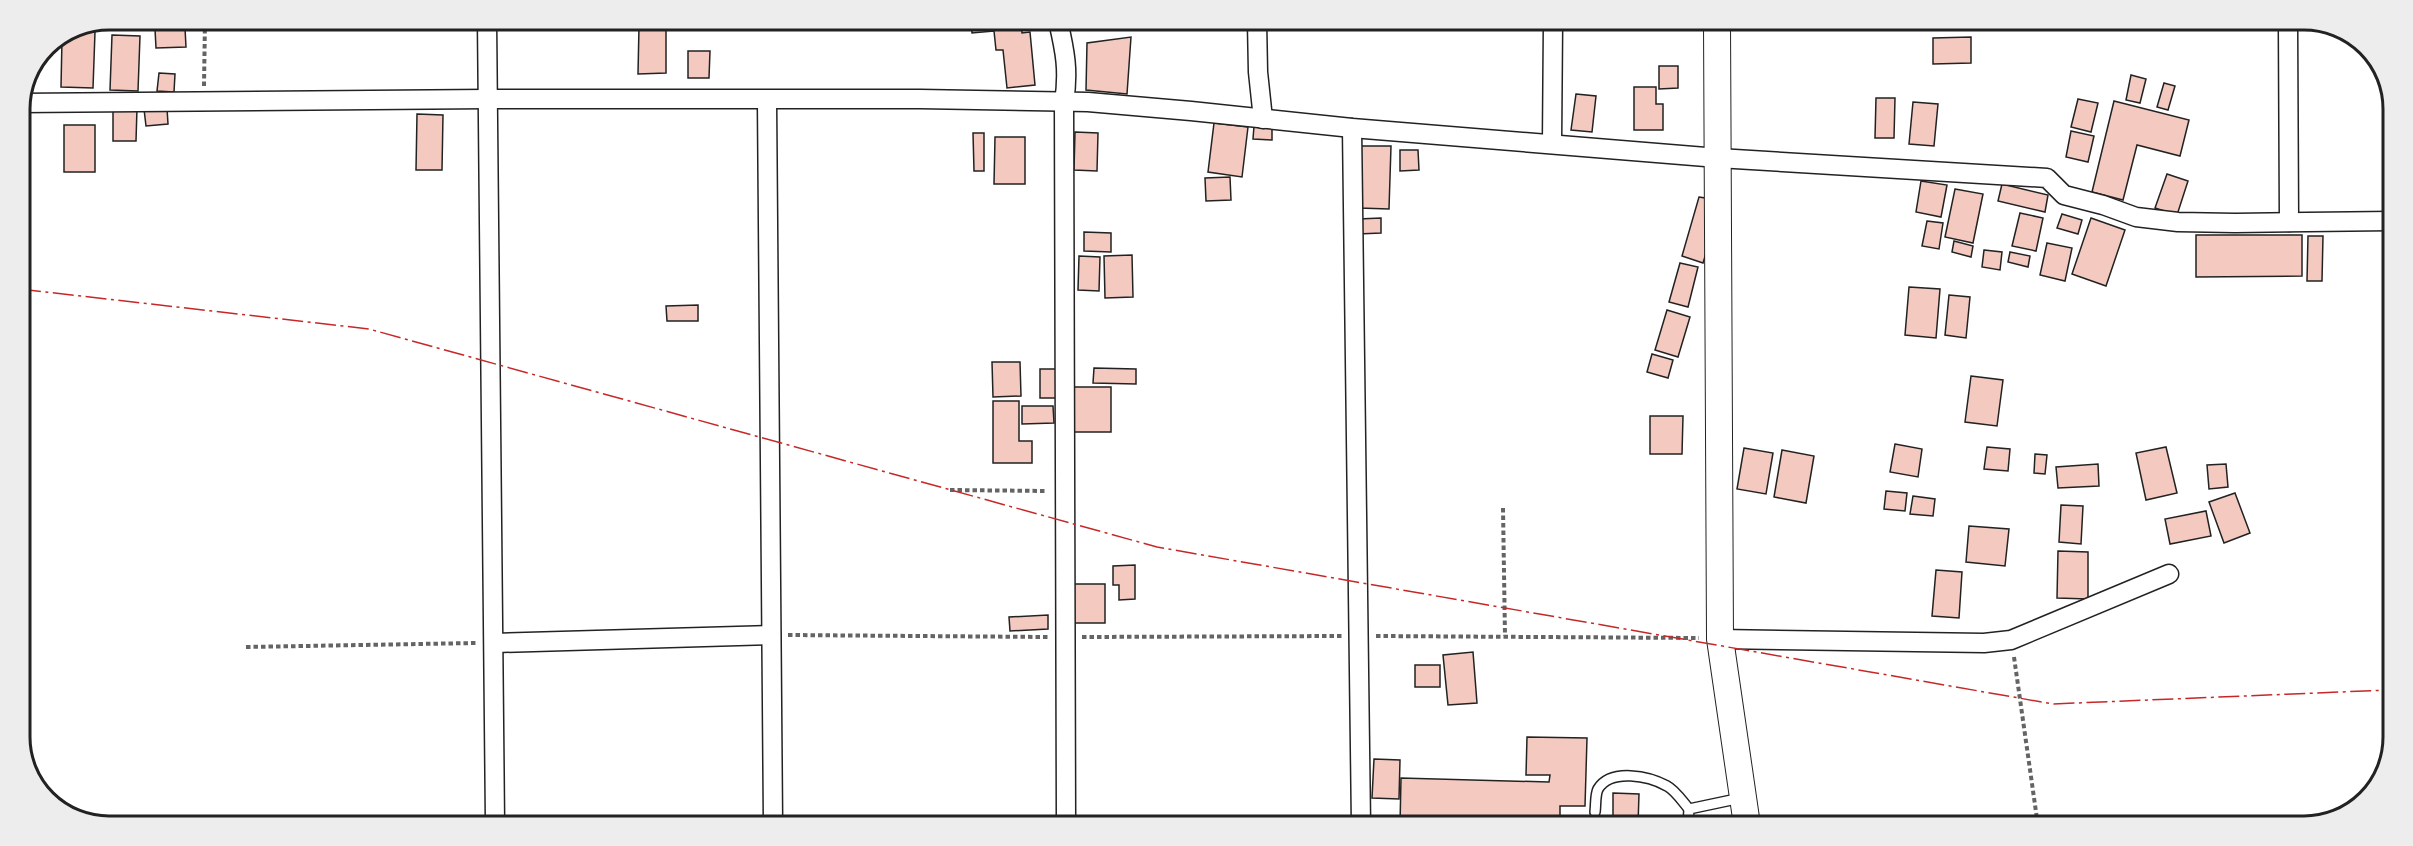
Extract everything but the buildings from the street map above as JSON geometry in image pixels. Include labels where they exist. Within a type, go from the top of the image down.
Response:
[{"type":"street","points":[[487,30],[495,816]]},
{"type":"street","points":[[1060,30],[1068,77],[1064,102],[1066,816]]},
{"type":"street","points":[[1257,30],[1258,72],[1263,118]]},
{"type":"street","points":[[1552,143],[1553,30]]},
{"type":"street","points":[[1717,30],[1720,639],[1746,816]]},
{"type":"street","points":[[2288,30],[2289,222]]},
{"type":"street","points":[[31,103],[488,99],[920,99],[1064,102],[1179,110],[1352,128],[1718,158],[2047,178],[2064,195],[2103,205],[2136,218],[2178,222],[2383,221]]},
{"type":"street","points":[[767,100],[772,816]]},
{"type":"street","points":[[1352,128],[1361,816]]},
{"type":"street","points":[[1720,639],[1984,643],[2011,640],[2169,574]]},
{"type":"street","points":[[495,643],[771,635]]},
{"type":"lane","points":[[1595,812],[1597,790],[1606,780],[1624,776],[1649,779],[1669,787],[1689,809],[1689,816]]},
{"type":"lane","points":[[1689,809],[1743,798]]},
{"type":"path","points":[[204,101],[205,30]]},
{"type":"path","points":[[950,490],[1065,491]]},
{"type":"path","points":[[1503,508],[1505,636]]},
{"type":"path","points":[[771,635],[1505,636],[1720,639]]},
{"type":"path","points":[[2011,640],[2037,816]]},
{"type":"path","points":[[246,647],[495,643]]},
{"type":"power","points":[[30,290],[369,329],[1157,547],[2053,704],[2383,690]]}]
